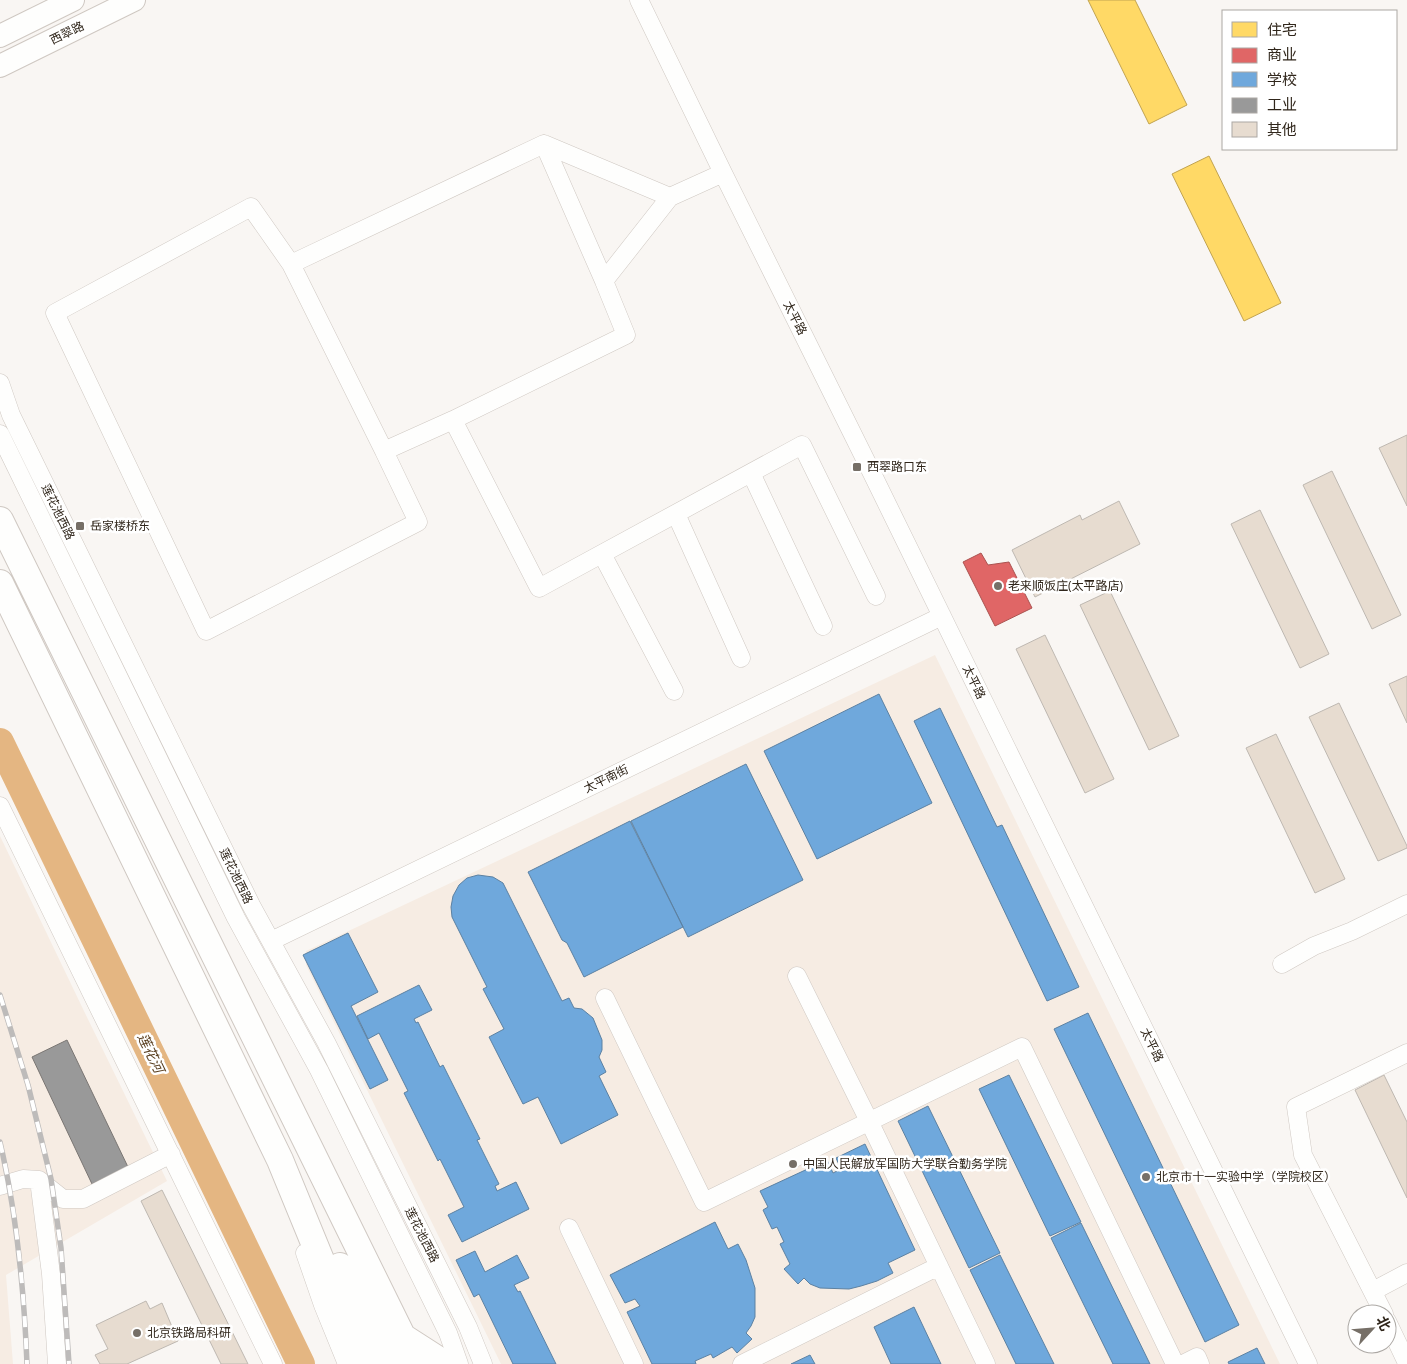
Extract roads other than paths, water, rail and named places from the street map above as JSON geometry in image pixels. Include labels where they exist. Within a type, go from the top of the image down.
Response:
[{"type":"highway","points":[[0,520],[416,1364]]},
{"type":"highway","points":[[6,594],[280,1160],[352,1339],[364,1364]]},
{"type":"highway","points":[[280,1160],[328,1243],[388,1364]]},
{"type":"highway","points":[[403,1337],[445,1364]]},
{"type":"main road","points":[[0,36],[73,0]]},
{"type":"main road","name":"西翠路","points":[[0,66],[134,0]]},
{"type":"street","name":"太平路","points":[[639,0],[1308,1364]]},
{"type":"street","points":[[291,264],[544,144],[670,197]]},
{"type":"street","points":[[384,451],[453,420],[626,335],[544,144]]},
{"type":"street","points":[[604,282],[670,197],[723,174]]},
{"type":"street","points":[[251,208],[291,264],[418,522],[206,631],[55,313],[251,208]]},
{"type":"street","name":"莲花池西路","points":[[0,383],[11,415],[251,905],[326,1042],[468,1327],[483,1364]]},
{"type":"street","points":[[453,420],[539,588],[802,445],[876,596]]},
{"type":"street","name":"莲花池西路","points":[[0,434],[236,918],[319,1070],[448,1332],[459,1364]]},
{"type":"street","points":[[751,473],[823,626]]},
{"type":"street","points":[[676,514],[742,658]]},
{"type":"street","points":[[602,554],[674,691]]},
{"type":"street","name":"太平南街","points":[[271,941],[942,616]]},
{"type":"street","points":[[0,806],[273,1364]]},
{"type":"street","points":[[1282,964],[1314,946],[1352,931],[1407,904]]},
{"type":"street","points":[[797,976],[986,1364]]},
{"type":"street","points":[[605,998],[704,1202],[1022,1047],[1175,1364]]},
{"type":"street","points":[[1379,1304],[1303,1155],[1296,1107],[1407,1052]]},
{"type":"street","points":[[0,1186],[23,1179],[39,1180],[63,1199],[84,1199],[170,1154]]},
{"type":"street","points":[[280,1160],[305,1250],[323,1305],[347,1364]]},
{"type":"street","points":[[39,1180],[51,1274],[57,1364]]},
{"type":"street","points":[[568,1228],[634,1364]]},
{"type":"street","points":[[742,1364],[939,1266]]},
{"type":"street","points":[[1373,1291],[1407,1273]]},
{"type":"street","points":[[1397,1342],[1407,1363]]},
{"type":"street","points":[[1183,1364],[1197,1357],[1200,1364]]},
{"type":"waterway","name":"莲花河","points":[[0,742],[301,1364]]},
{"type":"railway","points":[[0,995],[28,1085],[51,1179],[61,1248],[69,1364]]},
{"type":"railway","points":[[0,1142],[19,1252],[27,1364]]},
{"type":"place","name":"西翠路口东","points":[[857,467]]},
{"type":"place","name":"岳家楼桥东","points":[[80,526]]},
{"type":"place","name":"老来顺饭庄(太平路店)","points":[[998,586]]},
{"type":"place","name":"中国人民解放军国防大学联合勤务学院","points":[[793,1164]]},
{"type":"place","name":"北京市十一实验中学（学院校区）","points":[[1146,1177]]},
{"type":"place","name":"北京铁路局科研","points":[[137,1333]]}]
